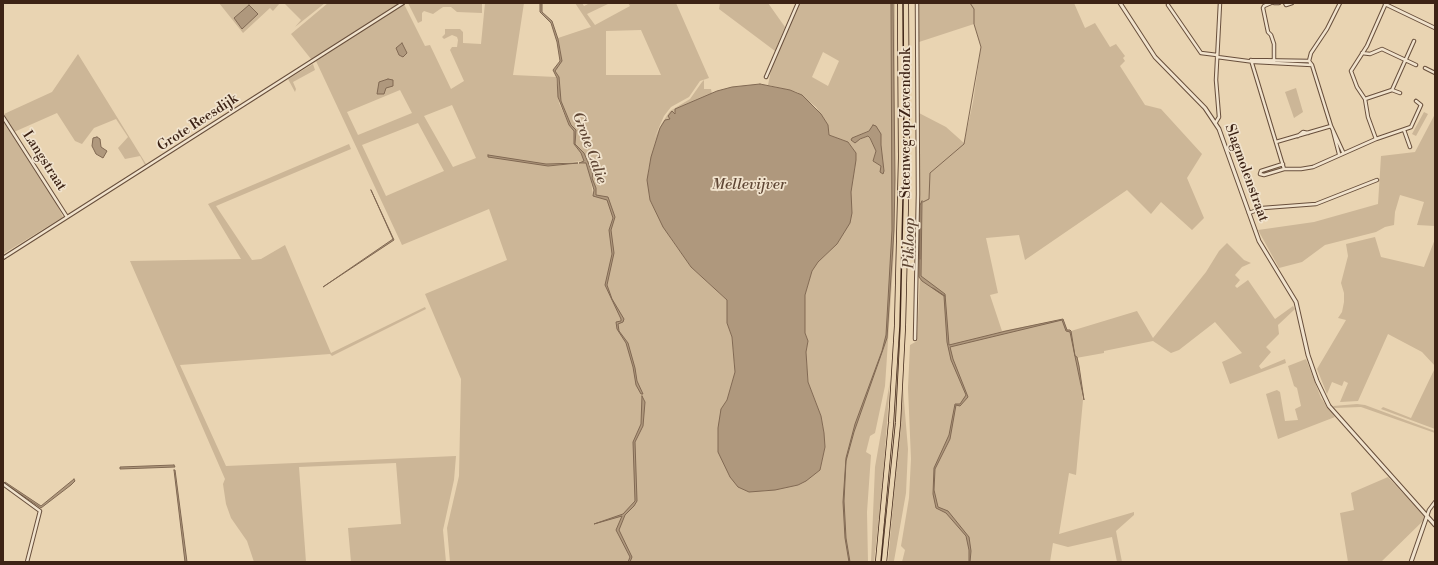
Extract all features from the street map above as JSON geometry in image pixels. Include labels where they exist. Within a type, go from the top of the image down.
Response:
[{"type":"highway","points":[[878,562],[892,423],[898,319],[901,158],[900,3]]},
{"type":"highway","points":[[884,562],[898,423],[903,326],[907,158],[906,3]]},
{"type":"street","name":"Grote Reesdijk","points":[[3,258],[403,3]]},
{"type":"street","points":[[766,77],[798,3]]},
{"type":"street","name":"Steenweg op Zevendonk","points":[[916,339],[918,194],[917,3]]},
{"type":"street","name":"Slagmolenstraat","points":[[1120,3],[1155,57],[1205,108],[1216,122],[1262,245],[1296,302],[1315,374],[1329,406],[1435,525]]},
{"type":"street","points":[[1216,122],[1219,117],[1216,80],[1220,3]]},
{"type":"street","points":[[1274,62],[1274,44],[1271,35],[1268,32],[1263,8],[1264,6],[1273,3],[1279,3]]},
{"type":"street","points":[[1286,3],[1292,3]]},
{"type":"street","points":[[1303,64],[1309,61],[1311,53],[1327,29],[1340,3]]},
{"type":"street","points":[[1168,4],[1200,53],[1251,60],[1312,65]]},
{"type":"street","points":[[1376,139],[1368,117],[1365,99],[1352,72],[1362,52],[1367,46],[1386,4],[1435,28]]},
{"type":"street","points":[[1392,90],[1414,41]]},
{"type":"street","points":[[1362,52],[1370,54],[1382,48],[1416,65]]},
{"type":"street","points":[[1251,60],[1284,169]]},
{"type":"street","points":[[1309,61],[1312,65],[1331,126],[1343,152]]},
{"type":"street","points":[[1425,68],[1435,73]]},
{"type":"street","points":[[1365,99],[1392,90],[1400,94]]},
{"type":"street","points":[[1283,164],[1261,171],[1260,174],[1264,175],[1284,169],[1307,169],[1343,152],[1404,130],[1412,126],[1421,105],[1416,101]]},
{"type":"street","name":"Langstraat","points":[[3,117],[68,217]]},
{"type":"street","points":[[1276,142],[1298,136],[1303,132],[1331,126]]},
{"type":"street","points":[[1404,130],[1410,147]]},
{"type":"street","points":[[1334,131],[1339,154]]},
{"type":"street","points":[[1249,213],[1263,208],[1316,204],[1377,180]]},
{"type":"street","points":[[3,484],[40,511],[27,562]]},
{"type":"street","points":[[1411,562],[1429,510],[1435,502]]},
{"type":"shaded area","points":[[219,3],[280,3],[273,11],[270,8],[243,33]]},
{"type":"shaded area","points":[[284,3],[325,3],[295,27],[301,20]]},
{"type":"shaded area","points":[[328,3],[401,3],[300,68],[311,59],[291,34]]},
{"type":"shaded area","points":[[408,3],[482,3],[482,13],[457,12],[451,7],[443,7],[433,14],[424,11],[422,13],[422,21],[418,23]]},
{"type":"shaded area","points":[[485,3],[524,3],[513,75],[556,77],[559,103],[569,125],[574,131],[574,144],[585,161],[546,164],[548,166],[586,163],[590,174],[593,195],[595,195],[596,189],[592,178],[592,172],[584,153],[575,144],[575,129],[571,125],[560,99],[559,77],[555,71],[562,61],[558,38],[591,27],[575,3],[582,3],[584,6],[590,3],[610,3],[587,14],[595,25],[630,6],[628,3],[676,3],[709,78],[700,81],[689,97],[671,107],[664,116],[654,139],[662,123],[670,111],[690,99],[704,80],[704,89],[711,89],[712,94],[675,109],[676,113],[673,112],[669,120],[660,128],[648,171],[650,200],[671,239],[691,267],[727,300],[727,323],[732,337],[735,372],[727,400],[721,409],[764,491],[798,485],[820,470],[825,447],[824,433],[821,416],[808,382],[806,352],[808,341],[805,333],[805,295],[812,271],[818,262],[837,244],[843,233],[855,167],[854,150],[848,142],[829,135],[828,125],[816,107],[797,92],[768,85],[772,65],[800,3],[895,3],[894,251],[885,386],[875,433],[870,436],[866,452],[871,455],[867,512],[868,562],[450,562],[447,528],[459,476],[461,379],[425,294],[507,260],[489,209],[402,245],[316,61],[404,4],[425,46],[430,45],[451,89],[464,81],[450,50],[452,47],[457,47],[457,37],[452,35],[444,39],[442,37],[445,34],[445,29],[460,29],[463,32],[463,43],[481,44]],"holes":[[[641,30],[661,75],[606,75],[606,31]],[[823,52],[839,61],[828,86],[812,77]],[[400,90],[412,113],[358,135],[347,112]],[[452,105],[476,158],[453,167],[424,116]],[[418,123],[444,171],[386,196],[362,145]],[[870,130],[880,142],[884,171],[881,166],[873,161],[876,151],[870,138],[868,136],[859,140],[852,138]]]},
{"type":"shaded area","points":[[720,3],[768,3],[785,27],[775,51],[719,9]]},
{"type":"shaded area","points":[[918,3],[1074,3],[1085,28],[1095,23],[1110,47],[1116,44],[1125,56],[1123,58],[1125,61],[1120,66],[1145,105],[1161,109],[1202,154],[1187,178],[1204,218],[1192,230],[1161,202],[1151,214],[1127,190],[1025,260],[1019,235],[986,238],[998,293],[990,295],[1002,331],[1063,319],[1068,331],[1071,331],[1137,311],[1153,338],[1206,272],[1219,251],[1227,243],[1244,260],[1251,263],[1242,267],[1235,275],[1240,280],[1235,286],[1237,288],[1248,280],[1275,319],[1293,306],[1295,309],[1278,325],[1279,334],[1266,347],[1271,352],[1259,366],[1261,369],[1285,359],[1286,363],[1230,384],[1222,362],[1242,353],[1215,322],[1179,350],[1171,353],[1153,341],[1076,358],[1083,400],[1076,475],[1069,473],[1059,534],[1134,512],[1134,515],[1116,531],[1122,562],[1117,562],[1112,537],[1068,547],[1053,543],[1050,562],[902,562],[905,550],[901,546],[909,498],[911,459],[908,388],[910,345],[917,341],[920,274],[919,113],[946,127],[964,143],[973,102],[981,47],[974,24],[919,42]]},
{"type":"shaded area","points":[[78,54],[146,164],[145,165],[140,156],[125,159],[118,148],[128,137],[116,119],[94,128],[82,144],[75,141],[57,113],[14,132],[4,114],[52,92]]},
{"type":"shaded area","points":[[313,64],[315,70],[293,82],[296,89],[295,92],[288,79]]},
{"type":"shaded area","points":[[1296,88],[1303,112],[1294,118],[1285,92]]},
{"type":"shaded area","points":[[1424,112],[1428,114],[1416,136],[1412,134]]},
{"type":"shaded area","points":[[1435,114],[1435,226],[1417,225],[1424,202],[1400,195],[1395,212],[1394,225],[1385,227],[1376,232],[1325,245],[1302,262],[1279,268],[1258,230],[1314,222],[1378,204],[1381,156],[1415,152]]},
{"type":"shaded area","points":[[3,121],[52,194],[63,217],[3,254]]},
{"type":"shaded area","points":[[349,144],[351,149],[216,206],[252,260],[261,259],[285,245],[331,353],[425,307],[426,309],[332,356],[330,354],[180,365],[226,466],[456,456],[454,480],[443,530],[446,562],[351,562],[348,528],[401,524],[396,463],[299,467],[306,562],[254,562],[247,541],[231,518],[226,504],[223,484],[225,479],[130,261],[241,259],[208,204]]},
{"type":"shaded area","points":[[904,148],[902,304],[899,372],[890,488],[882,562],[880,562],[893,440],[897,372]]},
{"type":"shaded area","points":[[1375,237],[1381,257],[1424,267],[1435,239],[1435,366],[1422,352],[1388,334],[1358,401],[1340,402],[1348,383],[1344,381],[1342,386],[1332,382],[1327,394],[1317,369],[1346,320],[1338,318],[1342,312],[1344,302],[1344,293],[1341,283],[1348,256],[1346,244]]},
{"type":"shaded area","points":[[1306,359],[1321,398],[1335,417],[1278,439],[1266,394],[1277,390],[1280,392],[1285,421],[1298,420],[1295,409],[1301,406],[1297,388],[1294,386],[1288,366]]},
{"type":"shaded area","points":[[1435,368],[1435,429],[1381,409],[1383,407],[1411,418]]},
{"type":"shaded area","points":[[890,381],[882,492],[874,562],[871,562],[875,467]]},
{"type":"shaded area","points":[[903,389],[908,449],[906,493],[894,561],[888,562]]},
{"type":"shaded area","points":[[1357,404],[1365,405],[1435,431],[1435,433],[1361,407],[1334,408],[1333,406]]},
{"type":"shaded area","points":[[1388,477],[1426,518],[1381,562],[1348,562],[1340,513],[1354,510],[1351,493]]},
{"type":"water","points":[[540,3],[542,3],[542,12],[552,21],[558,39],[562,61],[555,71],[559,77],[561,101],[571,125],[576,130],[575,144],[584,153],[593,174],[592,178],[596,188],[596,195],[608,197],[615,217],[611,230],[614,253],[607,285],[612,299],[624,319],[623,322],[618,324],[619,331],[628,343],[637,381],[643,394],[641,394],[636,385],[633,367],[626,343],[617,329],[616,322],[621,321],[621,319],[605,285],[612,254],[609,230],[613,218],[607,200],[593,196],[594,190],[586,163],[579,163],[584,161],[581,153],[574,144],[574,131],[569,125],[558,97],[557,78],[553,70],[560,61],[557,42],[551,23],[540,12]]},
{"type":"water","points":[[891,3],[893,3],[895,179],[894,230],[887,338],[854,432],[846,461],[844,501],[849,562],[845,538],[843,502],[846,458],[855,424],[882,351],[886,335],[892,230]]},
{"type":"water","points":[[249,5],[258,14],[242,29],[234,18]]},
{"type":"water","points":[[402,43],[407,53],[403,57],[399,55],[396,48]]},
{"type":"water","points":[[388,79],[393,80],[393,86],[386,88],[384,94],[377,94],[379,82]]},
{"type":"water","name":"Mellevijver","points":[[760,84],[790,90],[802,95],[821,114],[828,125],[829,135],[848,142],[856,153],[856,160],[851,192],[852,213],[850,223],[837,244],[818,262],[812,271],[805,295],[805,333],[808,341],[806,352],[808,382],[821,416],[824,433],[825,447],[820,470],[806,481],[798,485],[775,490],[749,492],[738,487],[730,477],[718,452],[718,428],[721,409],[727,400],[735,372],[732,337],[727,323],[727,300],[691,267],[663,227],[650,200],[647,180],[651,157],[660,128],[665,120],[670,119],[668,116],[672,111],[675,114],[675,109],[717,91],[732,87]]},
{"type":"water","points":[[873,125],[876,126],[881,134],[883,174],[880,172],[881,166],[873,161],[876,151],[870,138],[868,136],[855,143],[851,140],[852,138],[869,131]]},
{"type":"water","points":[[97,137],[100,139],[101,147],[107,151],[103,158],[96,154],[92,146],[93,138]]},
{"type":"water","points":[[488,155],[546,164],[578,163],[548,166],[488,157]]},
{"type":"water","points":[[371,190],[394,240],[323,287],[393,239]]},
{"type":"water","points":[[922,201],[921,276],[945,294],[949,345],[1063,319],[1067,330],[1071,331],[1075,356],[1077,357],[1079,366],[1084,400],[1070,332],[1066,331],[1062,320],[950,347],[953,359],[968,397],[960,406],[956,405],[950,439],[935,469],[934,490],[938,507],[948,511],[969,537],[971,551],[970,562],[966,536],[946,513],[936,508],[933,494],[934,468],[949,435],[955,404],[960,404],[966,395],[951,360],[947,342],[944,296],[922,281],[919,277],[920,205]]},
{"type":"water","points":[[642,396],[645,402],[643,426],[635,442],[637,501],[625,515],[619,530],[632,557],[630,562],[628,562],[630,557],[616,530],[622,516],[594,524],[623,514],[635,501],[633,442],[641,424]]},
{"type":"water","points":[[174,465],[175,467],[120,469],[120,467]]},
{"type":"water","points":[[175,470],[187,562],[185,562]]},
{"type":"water","points":[[74,479],[75,481],[71,485],[41,508],[4,483],[5,482],[41,506]]},
{"type":"waterway","name":"Pikloop","points":[[923,202],[929,199],[930,173],[964,144],[981,47],[974,24],[974,9],[970,3]]},
{"type":"waterway","name":"Pikloop","points":[[920,228],[920,259]]},
{"type":"waterway","name":"Pikloop","points":[[933,288],[945,296]]},
{"type":"water label","name":"Grote Calie","points":[[589,148]]}]
